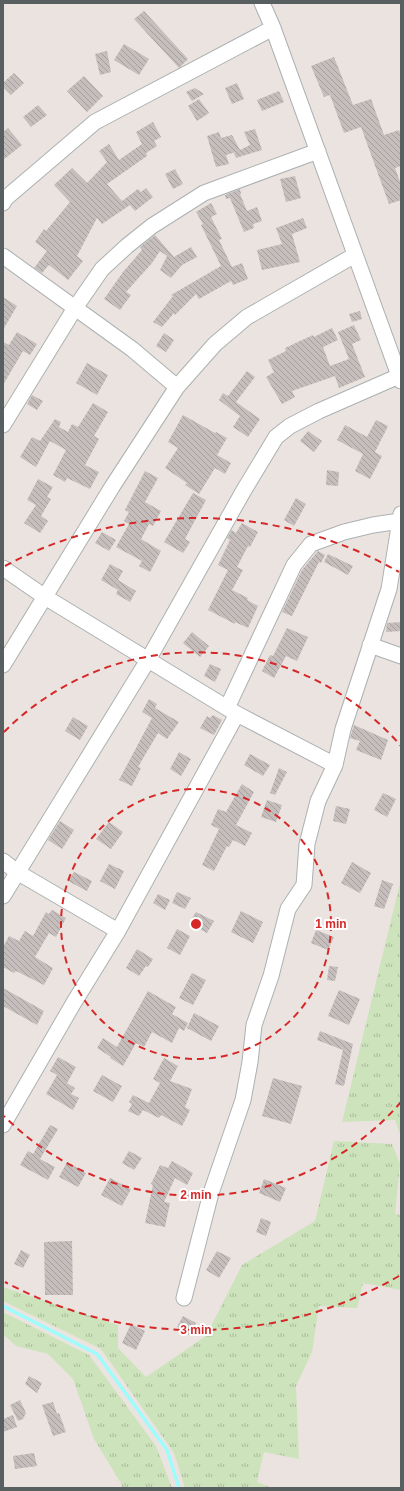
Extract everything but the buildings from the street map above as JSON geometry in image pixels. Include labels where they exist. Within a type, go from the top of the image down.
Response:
[{"type":"street","points":[[3,896],[148,660],[244,490],[276,437],[290,426],[319,411],[400,378],[274,28],[262,3]]},
{"type":"street","points":[[3,203],[6,198],[94,122],[274,28]]},
{"type":"street","points":[[3,425],[75,308],[102,269],[127,246],[152,226],[204,194],[318,151]]},
{"type":"street","points":[[3,665],[112,487],[177,386],[215,344],[247,317],[355,255]]},
{"type":"street","points":[[3,256],[132,349],[177,386]]},
{"type":"street","points":[[3,1125],[73,1004],[118,931],[232,711],[294,565],[311,544],[344,532],[400,518],[389,588],[343,729],[335,765],[318,801],[306,844],[304,885],[288,909],[271,976],[254,1025],[250,1062],[243,1100],[211,1193],[184,1298]]},
{"type":"street","points":[[3,568],[46,597],[232,711],[335,765]]},
{"type":"street","points":[[370,645],[401,656]]},
{"type":"street","points":[[3,861],[17,872],[118,931]]},
{"type":"green space","points":[[401,879],[401,1137],[395,1120],[342,1122]]},
{"type":"green space","points":[[334,1141],[392,1144],[400,1164],[395,1214],[401,1215],[401,1290],[363,1283],[357,1308],[319,1306],[312,1352],[296,1386],[299,1459],[264,1452],[257,1482],[272,1488],[185,1488],[174,1453],[101,1349],[3,1301],[3,1287],[118,1325],[118,1348],[146,1377],[206,1336],[242,1265],[315,1221]]},
{"type":"green space","points":[[3,1312],[89,1355],[156,1446],[172,1488],[120,1488],[122,1485],[94,1439],[73,1379],[48,1354],[16,1346],[3,1334]]},
{"type":"waterway","points":[[3,1306],[97,1354],[167,1450],[179,1488]]}]
